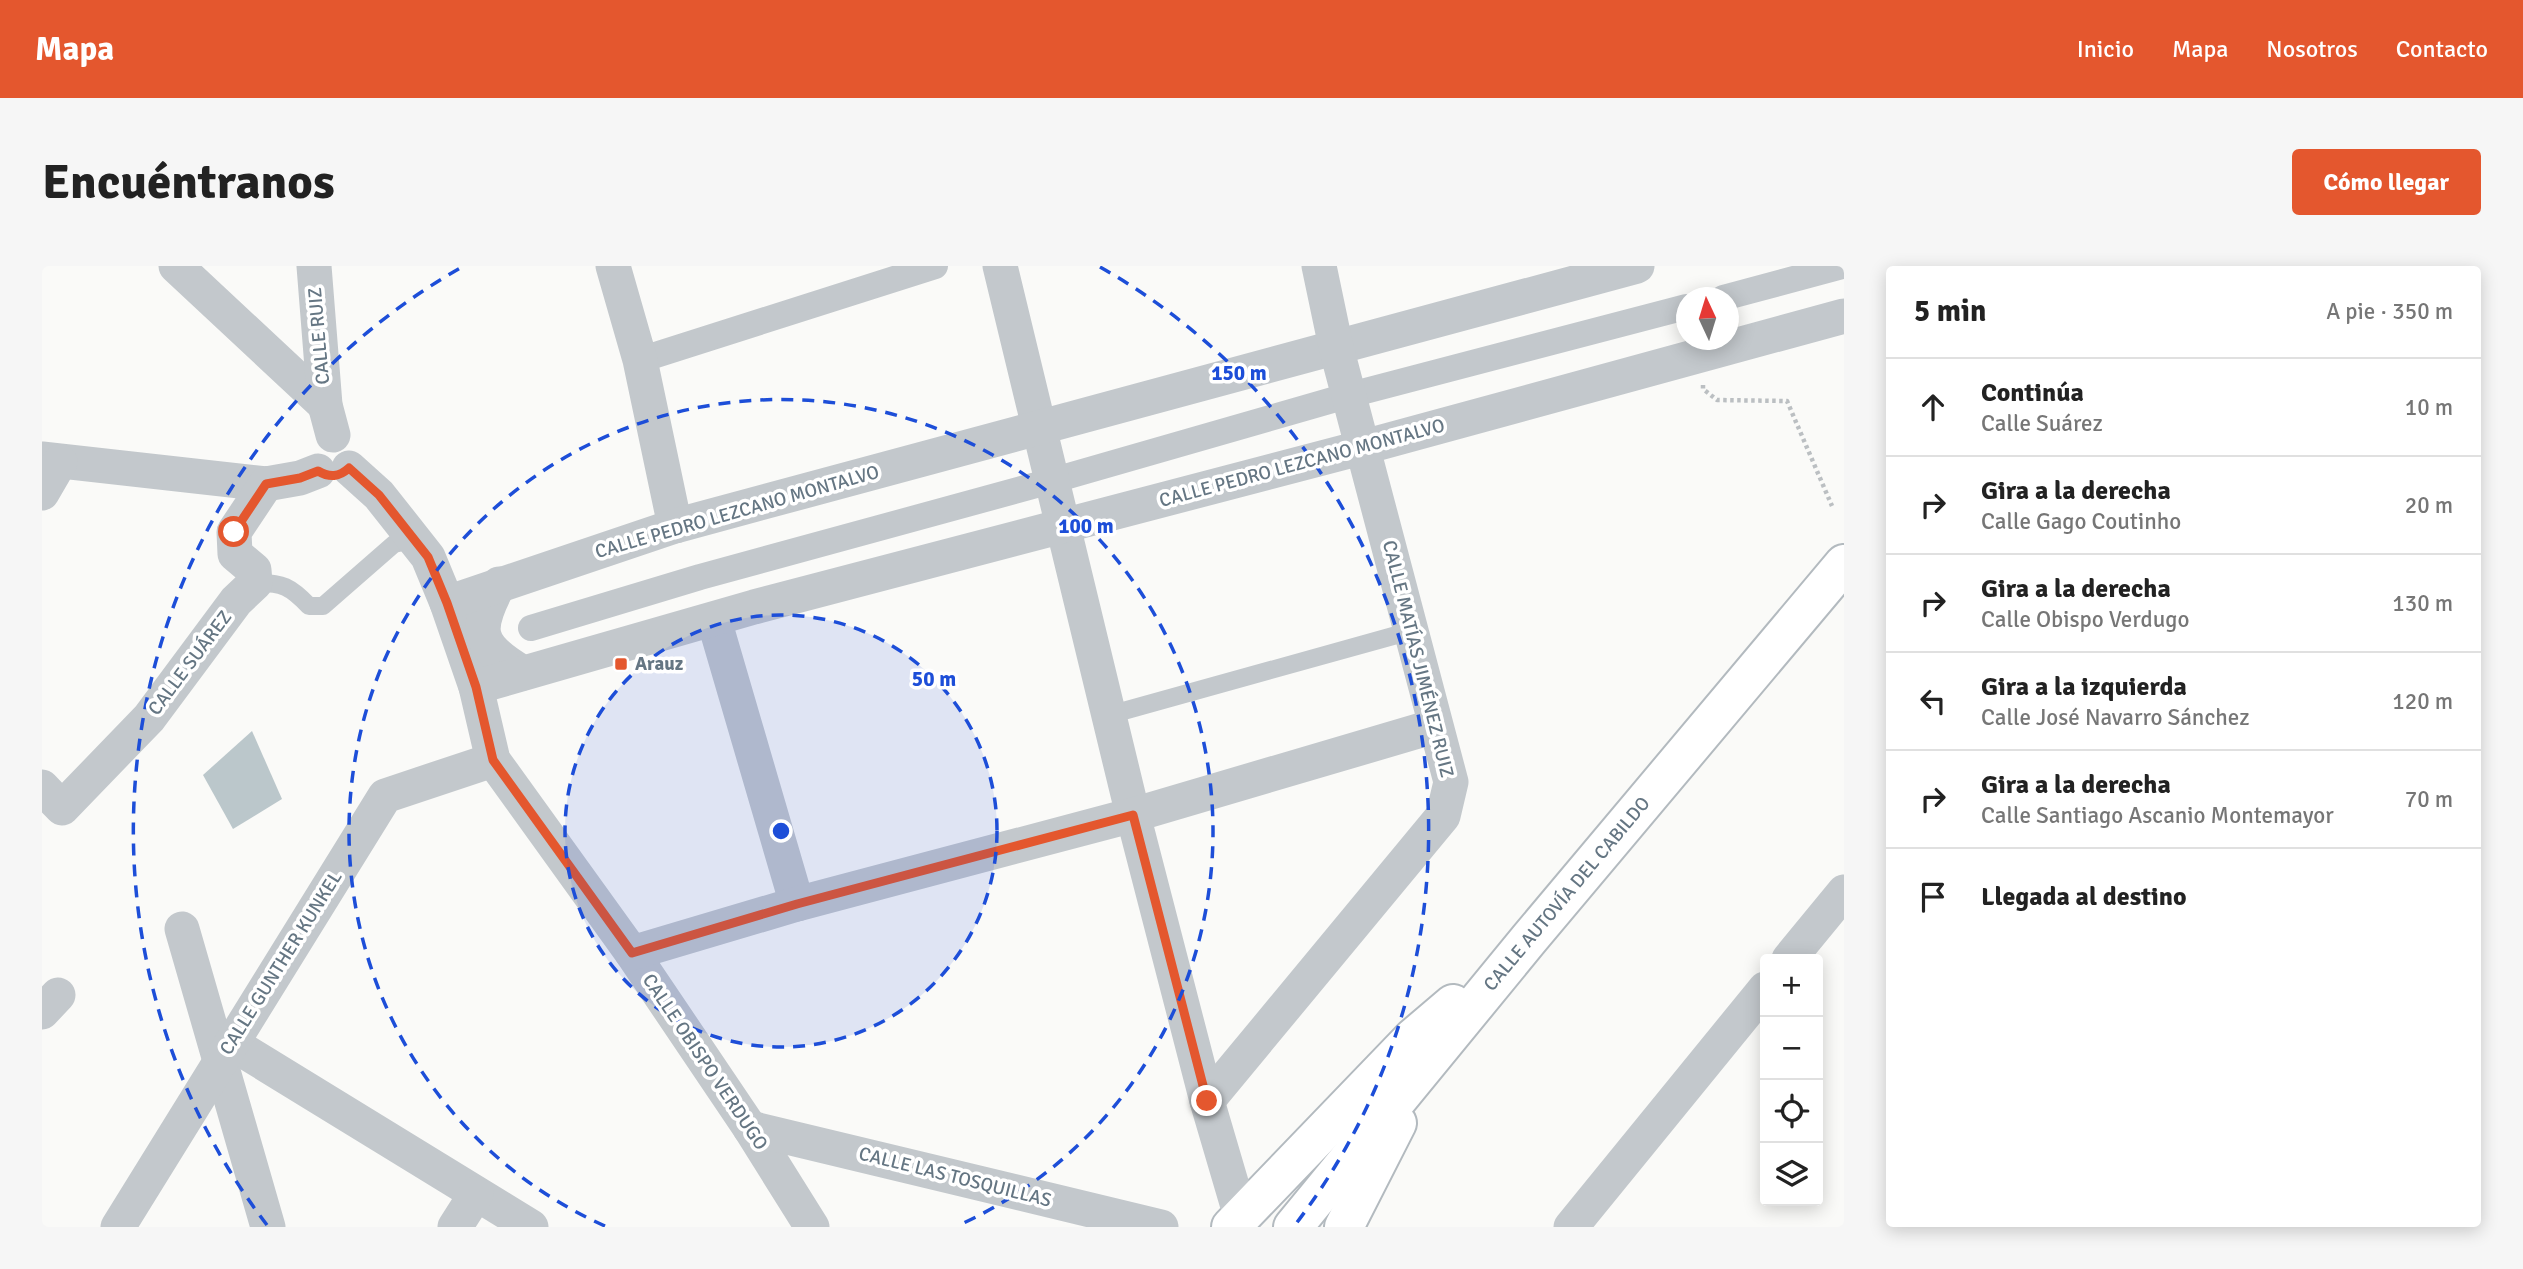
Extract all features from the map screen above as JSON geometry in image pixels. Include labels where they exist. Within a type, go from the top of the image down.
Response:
[{"type":"main road","name":"CALLE AUTOVÍA DEL CABILDO","points":[[1293,1227],[1529,939],[1844,564]]},
{"type":"main road","points":[[1238,1220],[1413,1038],[1529,939]]},
{"type":"main road","points":[[1344,1227],[1425,1065]]},
{"type":"street","points":[[176,266],[329,420],[312,452],[312,459],[334,470]]},
{"type":"street","name":"CALLE RUIZ","points":[[314,266],[329,420]]},
{"type":"street","points":[[614,266],[640,360],[675,526]]},
{"type":"street","points":[[640,360],[935,266]]},
{"type":"street","points":[[1000,266],[1133,815],[1207,1101],[1237,1203],[1238,1220]]},
{"type":"street","name":"CALLE MATÍAS JIMÉNEZ RUIZ","points":[[1207,1101],[1443,816],[1451,782],[1336,347],[1319,266]]},
{"type":"street","name":"CALLE PEDRO LEZCANO MONTALVO","points":[[447,603],[675,526],[1637,266]]},
{"type":"street","points":[[1739,294],[1842,266]]},
{"type":"street","points":[[531,628],[733,568],[1350,396],[1676,310]]},
{"type":"street","name":"CALLE PEDRO LEZCANO MONTALVO","points":[[476,687],[1063,525],[1364,447],[1844,316]]},
{"type":"street","points":[[42,493],[51,460],[266,484],[334,470]]},
{"type":"street","name":"CALLE OBISPO VERDUGO","points":[[334,470],[379,495],[428,557],[476,687],[493,760],[632,953],[750,1128],[799,1220]]},
{"type":"street","points":[[256,583],[254,570],[235,554],[234,532],[266,484]]},
{"type":"street","name":"CALLE SUÁREZ","points":[[42,788],[62,808],[149,718],[236,601],[256,583]]},
{"type":"street","points":[[499,584],[485,610],[482,630],[488,647],[506,663],[523,673]]},
{"type":"street","points":[[714,620],[797,904]]},
{"type":"street","points":[[632,953],[797,904],[1133,815],[1435,726]]},
{"type":"street","name":"CALLE GUNTHER KUNKEL","points":[[118,1227],[385,796],[493,760]]},
{"type":"street","points":[[1793,954],[1844,892]]},
{"type":"street","points":[[182,929],[226,1052],[268,1227]]},
{"type":"street","points":[[1571,1227],[1760,995]]},
{"type":"street","points":[[226,1052],[531,1227]]},
{"type":"street","name":"CALLE LAS TOSQUILLAS","points":[[750,1128],[1161,1227]]},
{"type":"street","points":[[455,1227],[476,1194]]},
{"type":"lane","points":[[256,583],[276,582],[296,592],[309,606],[323,606],[394,544],[415,539]]},
{"type":"lane","points":[[1109,715],[1411,631]]},
{"type":"path","points":[[1704,356],[1703,390],[1717,400],[1787,401],[1832,506]]},
{"type":"shaded area","points":[[252,731],[282,799],[233,829],[203,775]]},
{"type":"place","name":"Arauz","points":[[621,664]]},
{"type":"route","points":[[234,532],[266,484],[300,478],[318,471],[331,477],[338,476],[349,468],[379,495],[428,557],[476,687],[493,760],[632,953],[797,904],[1133,815],[1207,1101]]}]
